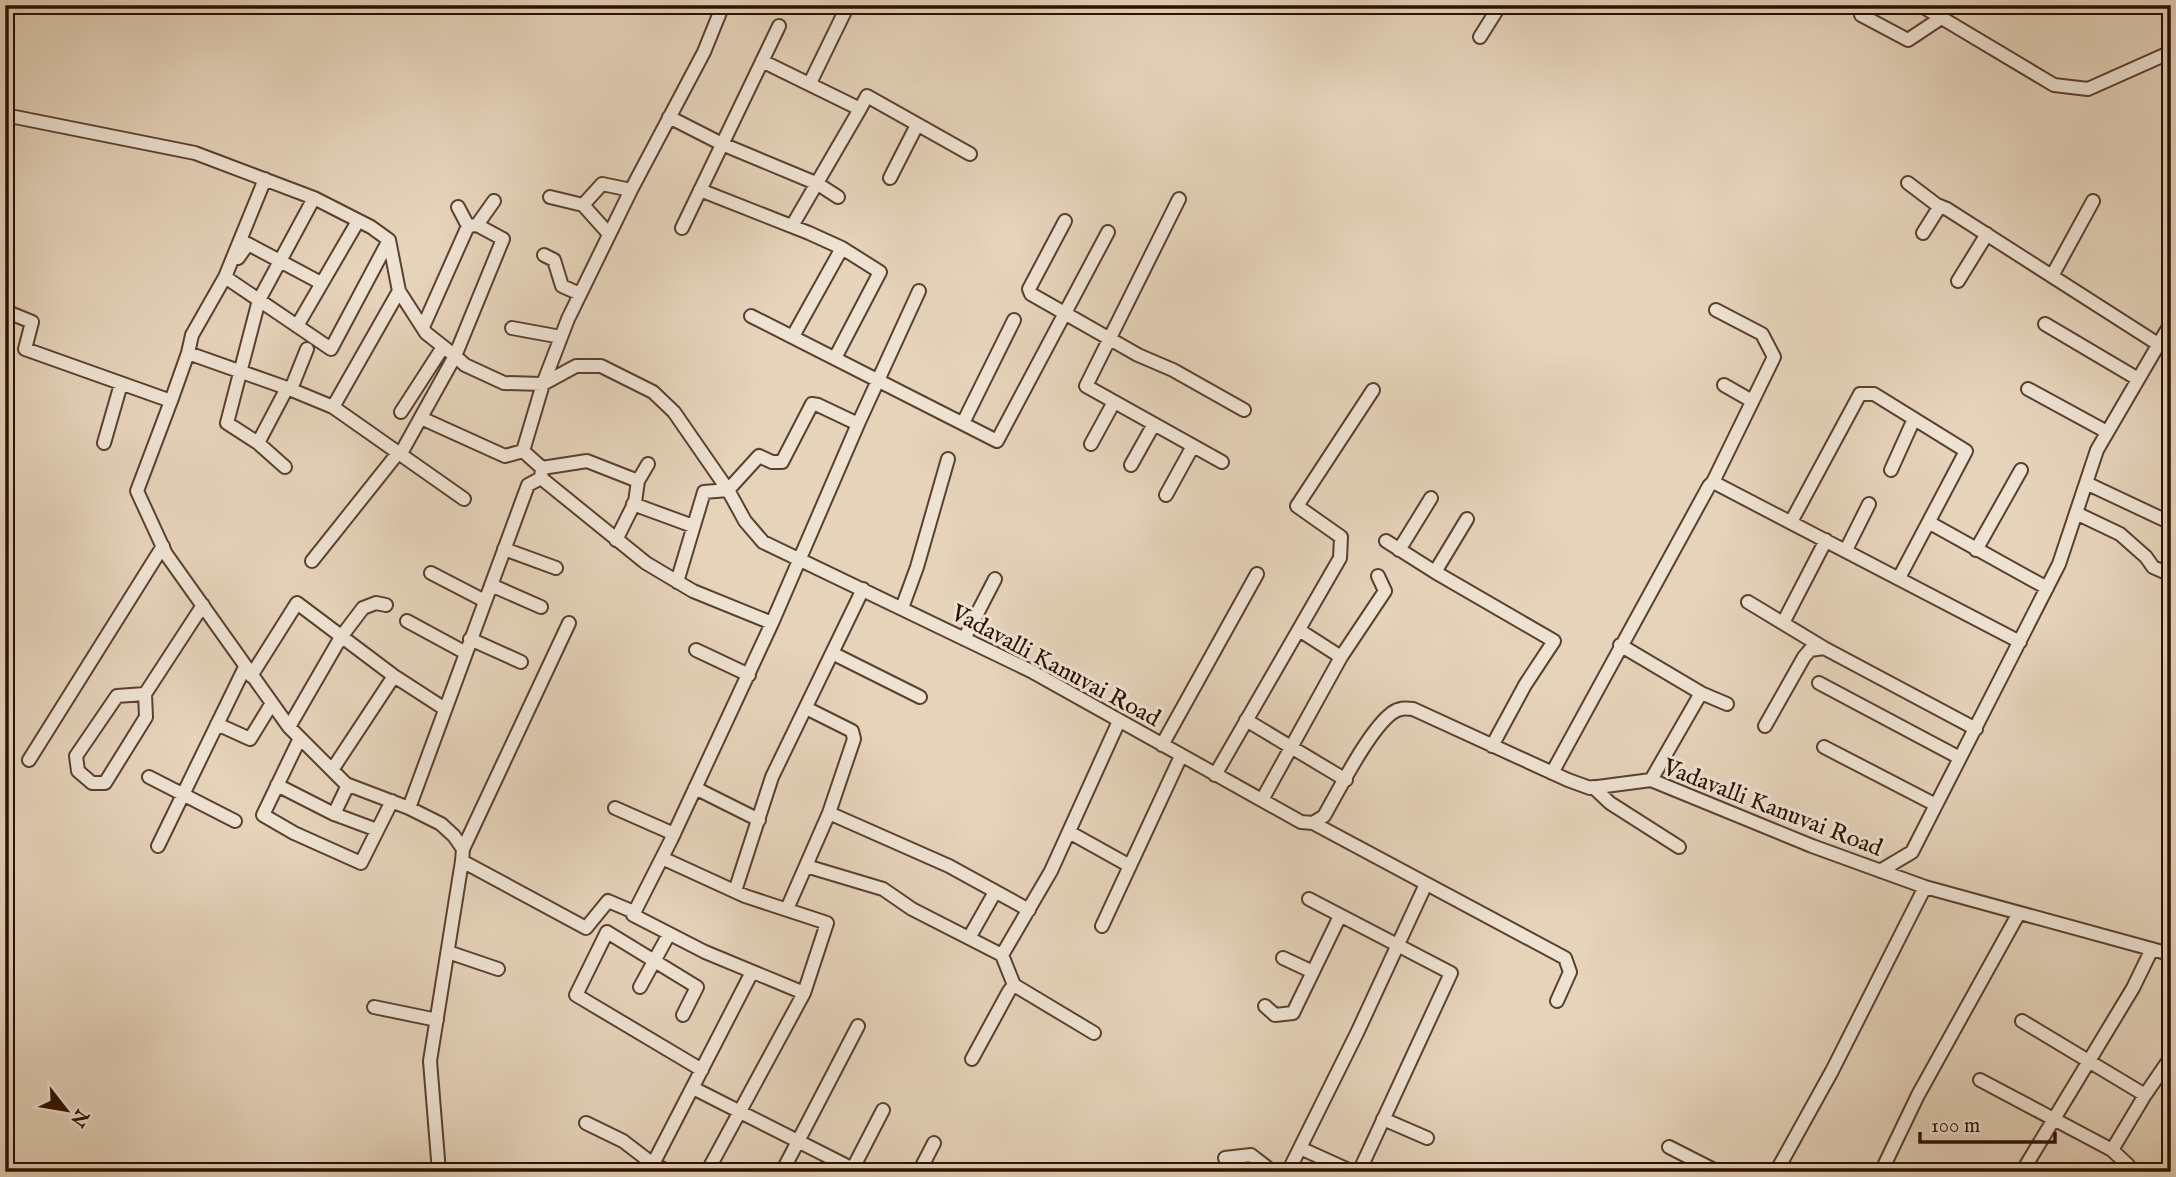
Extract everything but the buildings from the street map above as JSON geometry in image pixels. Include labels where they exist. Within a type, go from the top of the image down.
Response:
[{"type":"street","points":[[523,451],[543,384],[580,294],[704,52],[723,5]]},
{"type":"street","points":[[810,83],[848,5]]},
{"type":"street","points":[[1480,37],[1500,5]]},
{"type":"street","points":[[1920,5],[2053,85],[2088,89],[2171,52]]},
{"type":"street","points":[[1861,15],[1908,40],[1941,18]]},
{"type":"street","points":[[682,228],[779,26]]},
{"type":"street","points":[[762,61],[860,109]]},
{"type":"street","points":[[792,226],[867,96],[970,153]]},
{"type":"street","points":[[5,116],[195,153],[314,198],[358,220],[389,240],[399,291],[426,332],[465,365],[504,383],[543,384]]},
{"type":"street","points":[[669,117],[722,144],[818,184],[838,197]]},
{"type":"street","points":[[890,178],[916,125]]},
{"type":"street","points":[[265,178],[225,277],[192,335],[188,353],[137,491],[166,554],[289,727],[348,785],[409,808],[441,824],[454,836],[462,855],[586,928],[608,901],[634,912]]},
{"type":"street","points":[[1908,183],[2158,344]]},
{"type":"street","points":[[583,205],[602,184],[631,190]]},
{"type":"street","points":[[700,190],[842,248],[880,272],[835,358]]},
{"type":"street","points":[[550,197],[583,205],[609,234]]},
{"type":"street","points":[[285,467],[258,443],[226,423],[259,300],[314,198]]},
{"type":"street","points":[[1179,199],[1086,386],[1222,462]]},
{"type":"street","points":[[423,327],[472,226],[494,201]]},
{"type":"street","points":[[2052,276],[2093,201]]},
{"type":"street","points":[[1923,233],[1940,206]]},
{"type":"street","points":[[312,561],[399,454],[455,356],[503,239],[472,226],[458,207]]},
{"type":"street","points":[[297,326],[358,220]]},
{"type":"street","points":[[1065,222],[1029,289],[1031,294],[1109,340],[1173,370],[1244,410]]},
{"type":"street","points":[[751,316],[998,441],[1108,232]]},
{"type":"street","points":[[1958,281],[1987,234]]},
{"type":"street","points":[[225,277],[331,349],[389,240]]},
{"type":"street","points":[[236,262],[248,244],[321,283]]},
{"type":"street","points":[[793,336],[842,248]]},
{"type":"street","points":[[544,255],[554,260],[562,286],[580,294]]},
{"type":"street","points":[[333,407],[399,291]]},
{"type":"street","points":[[804,993],[705,952],[632,915],[674,834],[749,675],[919,291]]},
{"type":"street","points":[[1552,773],[1620,645],[1713,482],[1774,357],[1762,334],[1716,310]]},
{"type":"street","points":[[5,311],[32,322],[25,349],[171,401]]},
{"type":"street","points":[[963,423],[1014,320]]},
{"type":"street","points":[[1899,878],[2059,564],[2097,450],[2171,323]]},
{"type":"street","points":[[2045,324],[2138,379]]},
{"type":"street","points":[[512,328],[561,337]]},
{"type":"street","points":[[401,412],[443,347]]},
{"type":"street","points":[[258,443],[307,349]]},
{"type":"street","points":[[188,353],[289,388],[333,407],[464,499]]},
{"type":"street","name":"Vadavalli Kanuvai Road","points":[[543,384],[576,366],[601,366],[653,392],[674,412],[728,490],[745,521],[763,542],[1031,671],[1301,822],[1313,823],[1324,816],[1375,732],[1391,713],[1402,708],[1413,709],[1568,780],[1593,788],[1651,780],[1812,846],[1925,887],[2171,956]]},
{"type":"street","points":[[104,443],[121,384]]},
{"type":"street","points":[[1724,385],[1752,401]]},
{"type":"street","points":[[2028,388],[2107,432]]},
{"type":"street","points":[[1215,775],[1340,558],[1342,537],[1297,506],[1373,390]]},
{"type":"street","points":[[1791,523],[1860,394],[1874,394],[1966,451],[1899,578]]},
{"type":"street","points":[[1091,444],[1114,402]]},
{"type":"street","points":[[677,582],[704,492],[728,490],[759,456],[772,462],[782,462],[812,404],[859,424]]},
{"type":"street","points":[[421,418],[505,456],[523,451]]},
{"type":"street","points":[[1891,470],[1914,419]]},
{"type":"street","points":[[1131,465],[1154,424]]},
{"type":"street","points":[[1166,495],[1193,446]]},
{"type":"street","points":[[523,451],[542,473],[616,540],[646,563],[693,592],[772,623]]},
{"type":"street","points":[[902,608],[917,568],[948,459]]},
{"type":"street","points":[[409,808],[528,485],[542,473],[587,461],[638,481]]},
{"type":"street","points":[[616,540],[634,504],[638,481],[648,464]]},
{"type":"street","points":[[1976,550],[2021,470]]},
{"type":"street","points":[[1713,482],[2020,642]]},
{"type":"street","points":[[2086,483],[2171,523]]},
{"type":"street","points":[[1399,550],[1430,498]]},
{"type":"street","points":[[634,504],[693,526]]},
{"type":"street","points":[[1846,550],[1869,505]]},
{"type":"street","points":[[2076,513],[2120,534],[2146,557],[2153,567],[2171,575]]},
{"type":"street","points":[[1435,572],[1467,519]]},
{"type":"street","points":[[1930,523],[2047,588]]},
{"type":"street","points":[[1783,624],[1826,540]]},
{"type":"street","points":[[1386,541],[1554,641],[1525,685],[1492,746]]},
{"type":"street","points":[[30,760],[163,546]]},
{"type":"street","points":[[504,549],[556,568]]},
{"type":"street","points":[[431,573],[485,601]]},
{"type":"street","points":[[1162,745],[1257,575]]},
{"type":"street","points":[[1262,800],[1340,657],[1385,591],[1378,576]]},
{"type":"street","points":[[964,639],[995,579]]},
{"type":"street","points":[[491,585],[541,607]]},
{"type":"street","points":[[735,891],[772,777],[863,589]]},
{"type":"street","points":[[158,846],[216,724],[248,671],[297,603],[394,676],[445,709]]},
{"type":"street","points":[[289,727],[341,637],[363,608],[376,603],[386,604]]},
{"type":"street","points":[[1748,603],[1824,648],[1976,729]]},
{"type":"street","points":[[145,694],[117,696],[76,756],[78,771],[92,783],[105,783],[146,717],[145,694],[203,606]]},
{"type":"street","points":[[407,621],[466,653]]},
{"type":"street","points":[[435,1168],[430,1061],[462,855],[569,623]]},
{"type":"street","points":[[1298,630],[1340,657]]},
{"type":"street","points":[[470,639],[521,662]]},
{"type":"street","points":[[1620,645],[1701,693],[1727,704]]},
{"type":"street","points":[[1765,726],[1804,657],[1810,650],[1824,648]]},
{"type":"street","points":[[696,650],[749,675]]},
{"type":"street","points":[[832,653],[920,697]]},
{"type":"street","points":[[332,770],[394,676]]},
{"type":"street","points":[[1819,683],[1960,758]]},
{"type":"street","points":[[1651,780],[1701,693]]},
{"type":"street","points":[[216,724],[250,739],[272,704]]},
{"type":"street","points":[[787,909],[829,813],[854,739],[852,731],[806,708]]},
{"type":"street","points":[[1247,720],[1346,780]]},
{"type":"street","points":[[1002,955],[1051,871],[1119,721]]},
{"type":"street","points":[[300,738],[263,815],[294,833],[361,863],[392,801]]},
{"type":"street","points":[[1824,747],[1936,805]]},
{"type":"street","points":[[1102,926],[1181,756]]},
{"type":"street","points":[[149,777],[235,821]]},
{"type":"street","points":[[277,785],[334,814],[377,830]]},
{"type":"street","points":[[334,814],[348,785]]},
{"type":"street","points":[[695,788],[759,820]]},
{"type":"street","points":[[1593,788],[1610,803],[1679,847]]},
{"type":"street","points":[[615,808],[674,834]]},
{"type":"street","points":[[829,813],[949,866],[1029,910]]},
{"type":"street","points":[[1313,823],[1565,958],[1570,972],[1557,1001]]},
{"type":"street","points":[[1069,832],[1130,866]]},
{"type":"street","points":[[1880,871],[1912,852]]},
{"type":"street","points":[[662,858],[735,891],[827,923],[804,993],[707,1172]]},
{"type":"street","points":[[806,866],[883,889],[912,909],[1002,955],[1014,985],[1094,1033]]},
{"type":"street","points":[[1288,1172],[1357,1034],[1426,884]]},
{"type":"street","points":[[1776,1172],[1832,1070],[1925,887]]},
{"type":"street","points":[[969,938],[995,892]]},
{"type":"street","points":[[1309,899],[1451,972],[1359,1172]]},
{"type":"street","points":[[1881,1172],[1918,1095],[2019,913]]},
{"type":"street","points":[[1265,1006],[1275,1015],[1293,1013],[1340,916]]},
{"type":"street","points":[[683,1015],[697,987],[607,932],[576,995],[702,1070]]},
{"type":"street","points":[[640,987],[669,934]]},
{"type":"street","points":[[2022,1172],[2133,988],[2152,949]]},
{"type":"street","points":[[448,952],[498,969]]},
{"type":"street","points":[[1283,958],[1313,972]]},
{"type":"street","points":[[653,1164],[752,972]]},
{"type":"street","points":[[972,1059],[1014,985]]},
{"type":"street","points":[[374,1007],[437,1020]]},
{"type":"street","points":[[2022,1021],[2145,1094]]},
{"type":"street","points":[[782,1172],[858,1026]]},
{"type":"street","points":[[2112,1150],[2145,1094],[2169,1064]]},
{"type":"street","points":[[1980,1080],[2112,1150],[2128,1165],[2128,1172]]},
{"type":"street","points":[[693,1088],[854,1171],[883,1110]]},
{"type":"street","points":[[1383,1119],[1427,1138]]},
{"type":"street","points":[[586,1123],[623,1141],[653,1164],[669,1172]]},
{"type":"street","points":[[919,1172],[934,1143]]},
{"type":"street","points":[[1669,1147],[1718,1172]]},
{"type":"street","points":[[1300,1148],[1353,1172]]},
{"type":"street","points":[[1225,1158],[1251,1155],[1273,1172]]}]
